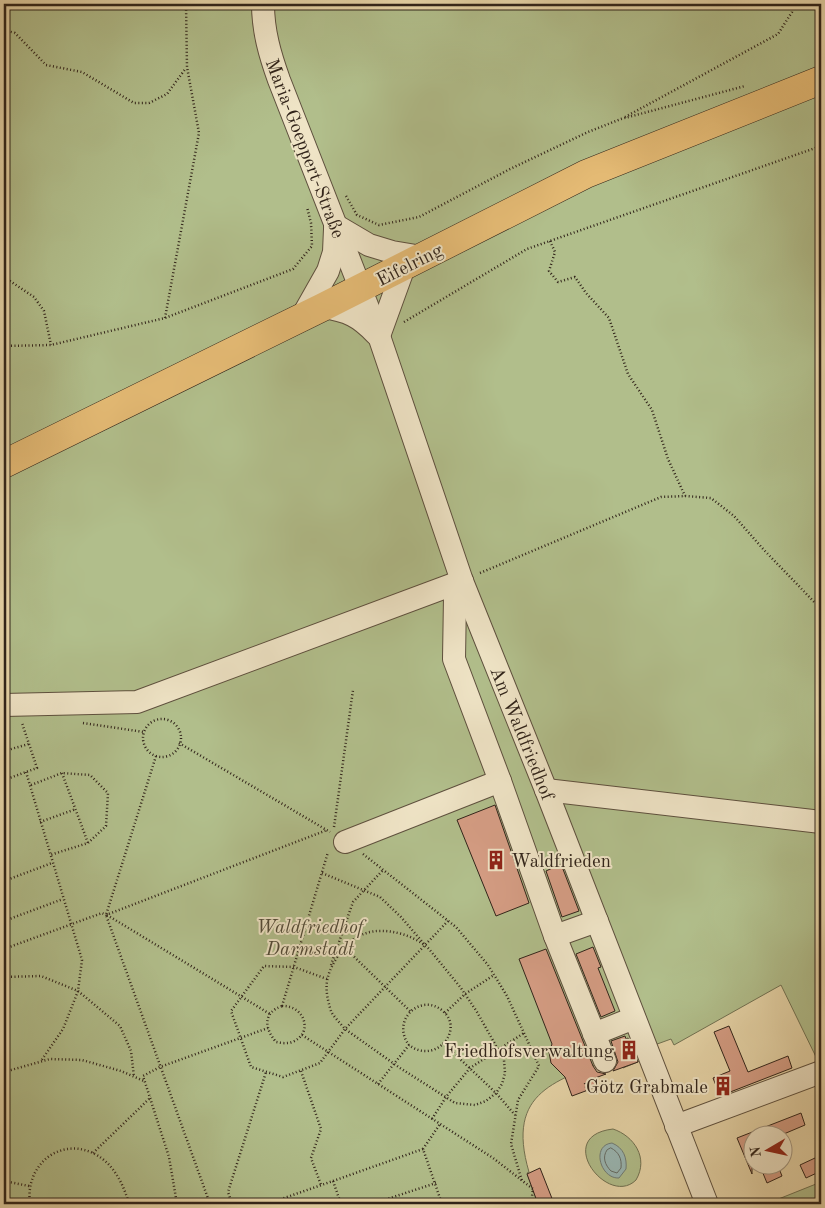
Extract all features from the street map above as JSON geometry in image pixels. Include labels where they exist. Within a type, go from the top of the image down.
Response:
[{"type":"main road","name":"Eifelring","points":[[4,464],[360,289],[586,174],[821,80]]},
{"type":"street","name":"Maria-Goeppert-Straße","points":[[263,4],[264,30],[273,63],[360,289]]},
{"type":"street","points":[[313,312],[334,252],[335,225],[369,245],[392,252],[413,262],[379,336]]},
{"type":"street","name":"Am Waldfriedhof","points":[[360,289],[379,336],[462,581],[546,790],[707,1204]]},
{"type":"street","name":"Am Waldfriedhof","points":[[313,312],[341,310],[352,314],[361,319],[379,336]]},
{"type":"street","points":[[4,705],[137,702],[462,581]]},
{"type":"street","points":[[462,581],[455,597],[454,659],[556,936],[605,1062]]},
{"type":"street","points":[[337,846],[500,782]]},
{"type":"street","points":[[546,790],[821,822]]},
{"type":"street","points":[[556,936],[597,921]]},
{"type":"street","points":[[594,1034],[634,1018]]},
{"type":"street","points":[[676,1126],[821,1072]]},
{"type":"path","points":[[165,318],[199,133],[187,67],[186,4]]},
{"type":"path","points":[[4,346],[50,345],[165,318],[293,269],[312,246],[311,223],[305,200],[324,193],[341,188],[357,215],[379,225],[419,216],[510,169],[588,132],[621,119],[778,34],[792,12],[792,4]]},
{"type":"path","points":[[4,30],[15,33],[46,65],[82,72],[134,104],[149,104],[167,94],[187,67]]},
{"type":"path","points":[[621,119],[748,85]]},
{"type":"path","points":[[379,336],[527,250],[821,146]]},
{"type":"path","points":[[550,241],[555,252],[549,271],[558,282],[576,277],[586,293],[609,318],[628,374],[652,410],[668,459],[685,496]]},
{"type":"path","points":[[4,277],[34,298],[44,311],[50,345]]},
{"type":"path","points":[[462,581],[661,497],[711,498],[734,516],[821,609]]},
{"type":"path","points":[[179,743],[334,834],[353,690]]},
{"type":"path","points":[[155,720],[167,720],[176,726],[180,737],[179,743],[173,753],[162,757],[156,756],[146,749],[143,738],[144,732],[146,727],[155,720]]},
{"type":"path","points":[[4,780],[37,768],[22,722],[30,721]]},
{"type":"path","points":[[82,723],[144,732]]},
{"type":"path","points":[[4,752],[29,744]]},
{"type":"path","points":[[156,756],[106,915],[210,1204]]},
{"type":"path","points":[[26,772],[82,960],[78,991],[63,1029],[41,1061]]},
{"type":"path","points":[[30,786],[62,772],[90,775],[108,793],[106,826],[88,843],[50,855]]},
{"type":"path","points":[[62,772],[88,843]]},
{"type":"path","points":[[40,822],[76,809]]},
{"type":"path","points":[[106,915],[326,830]]},
{"type":"path","points":[[282,1006],[322,873],[337,846],[383,870],[456,927],[488,965],[507,996],[524,1033],[538,1066],[518,1100],[515,1115],[511,1144],[522,1181]]},
{"type":"path","points":[[4,881],[52,863]]},
{"type":"path","points":[[322,873],[364,891],[380,897],[401,917],[445,966],[465,994],[504,1060],[505,1073],[502,1084],[496,1093],[486,1101],[476,1105],[456,1103],[345,1029],[331,1012],[327,979],[353,902],[364,891],[383,870]]},
{"type":"path","points":[[4,921],[63,899]]},
{"type":"path","points":[[4,949],[102,913],[270,1014]]},
{"type":"path","points":[[327,979],[294,967],[264,966],[231,1011],[251,1067],[283,1077],[320,1063],[345,1029],[448,921]]},
{"type":"path","points":[[329,971],[350,941],[377,930],[391,931],[410,936],[425,945]]},
{"type":"path","points":[[344,947],[411,1012]]},
{"type":"path","points":[[445,1013],[465,994],[494,975]]},
{"type":"path","points":[[4,977],[41,976],[78,991],[120,1026],[131,1051],[134,1077]]},
{"type":"path","points":[[424,1005],[435,1006],[445,1013],[450,1025],[448,1037],[440,1047],[428,1052],[416,1050],[404,1038],[403,1025],[406,1016],[411,1012],[424,1005]]},
{"type":"path","points":[[282,1006],[288,1006],[300,1012],[305,1023],[302,1035],[292,1042],[276,1042],[268,1028],[270,1014],[282,1006]]},
{"type":"path","points":[[177,1204],[169,1157],[143,1076],[160,1067],[268,1028]]},
{"type":"path","points":[[432,1119],[446,1097],[470,1068],[524,1033]]},
{"type":"path","points":[[302,1035],[493,1158],[533,1189],[531,1204]]},
{"type":"path","points":[[443,1043],[496,1093],[515,1115]]},
{"type":"path","points":[[378,1084],[409,1044]]},
{"type":"path","points":[[4,1072],[50,1059],[82,1060],[121,1071],[145,1082]]},
{"type":"path","points":[[301,1070],[321,1129],[311,1158],[321,1185]]},
{"type":"path","points":[[232,1204],[228,1192],[266,1072]]},
{"type":"path","points":[[585,1083],[587,1091]]},
{"type":"path","points":[[93,1153],[151,1097]]},
{"type":"path","points":[[267,1204],[423,1149],[440,1124]]},
{"type":"path","points":[[423,1149],[442,1204]]},
{"type":"path","points":[[30,1204],[29,1186],[43,1160],[58,1152],[84,1150],[93,1153],[107,1162],[112,1168],[127,1195],[129,1204]]},
{"type":"path","points":[[4,1181],[29,1186]]},
{"type":"path","points":[[333,1181],[341,1204]]},
{"type":"path","points":[[372,1204],[436,1183]]},
{"type":"green space","name":"Waldfriedhof Darmstadt","points":[[4,4],[821,4],[821,1060],[818,1061],[781,985],[674,1045],[671,1039],[649,1047],[462,599],[645,1059],[623,1068],[618,1056],[575,1073],[557,1082],[542,1093],[531,1106],[524,1123],[523,1144],[529,1172],[527,1173],[538,1204],[4,1204]]},
{"type":"green space","points":[[613,1129],[621,1132],[633,1142],[640,1156],[640,1172],[636,1180],[624,1186],[612,1185],[600,1178],[591,1168],[586,1156],[587,1144],[595,1134]]},
{"type":"green space","points":[[821,1182],[821,1204],[766,1204]]},
{"type":"water","points":[[612,1143],[622,1151],[626,1161],[626,1169],[619,1178],[612,1177],[607,1173],[600,1162],[602,1149],[605,1145]]},
{"type":"building","name":"Waldfrieden","points":[[495,805],[529,903],[496,916],[457,820]]},
{"type":"building","points":[[561,864],[579,911],[562,917],[546,871]]},
{"type":"building","points":[[593,947],[601,967],[598,968],[615,1011],[601,1017],[576,954]]},
{"type":"building","points":[[546,949],[593,1066],[597,1072],[606,1074],[595,1078],[599,1086],[572,1096],[565,1077],[551,1063],[549,1052],[552,1044],[519,959]]},
{"type":"building","points":[[729,1026],[748,1072],[788,1056],[792,1068],[720,1096],[713,1078],[730,1071],[714,1032]]},
{"type":"building","name":"Friedhofsverwaltung","points":[[625,1036],[626,1039],[628,1038],[638,1062],[613,1071],[618,1062],[611,1041]]},
{"type":"building","points":[[801,1113],[805,1125],[792,1130],[792,1126],[768,1126]]},
{"type":"building","points":[[742,1136],[742,1150],[737,1138]]},
{"type":"building","points":[[815,1158],[821,1171],[806,1178],[800,1165]]},
{"type":"building","points":[[540,1168],[553,1201],[545,1204],[538,1204],[527,1174]]},
{"type":"building","points":[[764,1176],[782,1176],[767,1183]]},
{"type":"place","name":"Waldfrieden","points":[[496,860]]},
{"type":"place","name":"Friedhofsverwaltung","points":[[629,1050]]},
{"type":"place","name":"Götz Grabmale","points":[[723,1086]]}]
